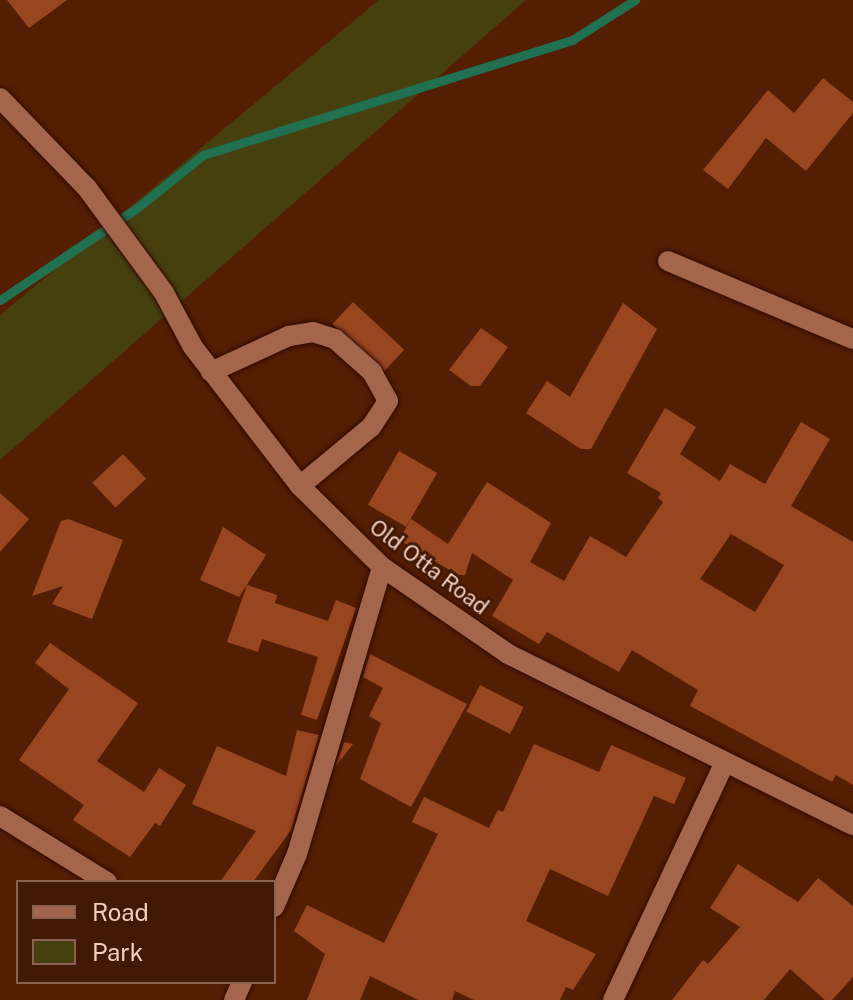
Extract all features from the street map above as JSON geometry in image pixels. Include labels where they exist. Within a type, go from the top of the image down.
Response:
[{"type":"street","name":"Old Otta Road","points":[[0,98],[87,188],[164,293],[211,372],[300,486],[382,567],[508,654],[853,825]]},
{"type":"street","points":[[668,261],[853,339]]},
{"type":"street","points":[[211,372],[289,336],[313,332],[335,339],[372,372],[388,401],[371,427],[300,486]]},
{"type":"street","points":[[276,902],[297,854],[382,567]]},
{"type":"street","points":[[613,1000],[725,762]]},
{"type":"street","points":[[0,816],[104,880]]},
{"type":"green space","points":[[379,0],[526,0],[0,460],[0,315]]},
{"type":"building","points":[[7,0],[67,0],[29,28]]},
{"type":"building","points":[[823,78],[853,102],[853,113],[806,171],[766,138],[728,189],[703,170],[768,90],[794,113]]},
{"type":"building","points":[[353,302],[404,350],[384,372],[333,324]]},
{"type":"building","points":[[623,303],[657,329],[591,449],[581,449],[526,413],[547,381],[570,397]]},
{"type":"building","points":[[481,328],[508,347],[480,386],[471,386],[449,370]]},
{"type":"building","points":[[665,408],[696,427],[680,454],[720,481],[730,464],[765,484],[801,422],[830,439],[791,506],[853,542],[853,785],[836,775],[832,782],[690,706],[698,690],[632,650],[619,672],[547,632],[539,644],[492,616],[513,580],[472,553],[465,575],[458,575],[399,540],[411,519],[448,544],[487,482],[551,523],[530,562],[564,581],[590,536],[626,557],[663,502],[658,498],[661,493],[627,473]],"holes":[[[731,534],[784,565],[755,612],[700,579]]]},
{"type":"building","points":[[399,451],[437,473],[406,527],[368,505]]},
{"type":"building","points":[[123,454],[146,479],[115,508],[92,483]]},
{"type":"building","points":[[0,493],[29,519],[0,552]]},
{"type":"building","points":[[68,519],[123,540],[92,619],[52,604],[63,586],[32,596],[61,521]]},
{"type":"building","points":[[223,527],[266,555],[239,597],[200,580]]},
{"type":"building","points":[[247,585],[277,595],[275,603],[328,621],[336,600],[356,608],[317,720],[301,715],[318,657],[262,639],[258,652],[227,642]]},
{"type":"building","points":[[50,643],[138,703],[97,761],[144,792],[159,768],[186,785],[160,826],[155,823],[130,857],[73,820],[84,805],[19,760],[69,689],[35,663]]},
{"type":"building","points":[[370,654],[467,704],[411,807],[360,779],[381,723],[369,716],[383,688],[363,677]]},
{"type":"building","points":[[480,685],[524,707],[510,734],[466,712]]},
{"type":"building","points":[[297,730],[319,735],[291,830],[254,880],[221,880],[256,831],[192,804],[217,746],[286,776]]},
{"type":"building","points":[[344,742],[353,744],[336,766]]},
{"type":"building","points":[[534,744],[599,772],[611,745],[686,778],[674,804],[654,796],[608,896],[550,869],[526,921],[596,954],[573,990],[566,987],[560,1000],[474,1000],[455,991],[452,1000],[418,1000],[370,976],[360,1000],[307,1000],[325,954],[294,931],[307,905],[384,943],[438,834],[412,822],[424,797],[489,828],[498,810],[503,812]]},
{"type":"building","points":[[738,864],[798,902],[818,878],[853,906],[853,977],[832,1000],[825,1000],[790,969],[764,1000],[672,1000],[703,960],[708,964],[740,927],[710,908]]},
{"type":"waterway","points":[[0,300],[137,208],[203,155],[572,40],[635,0]]}]
